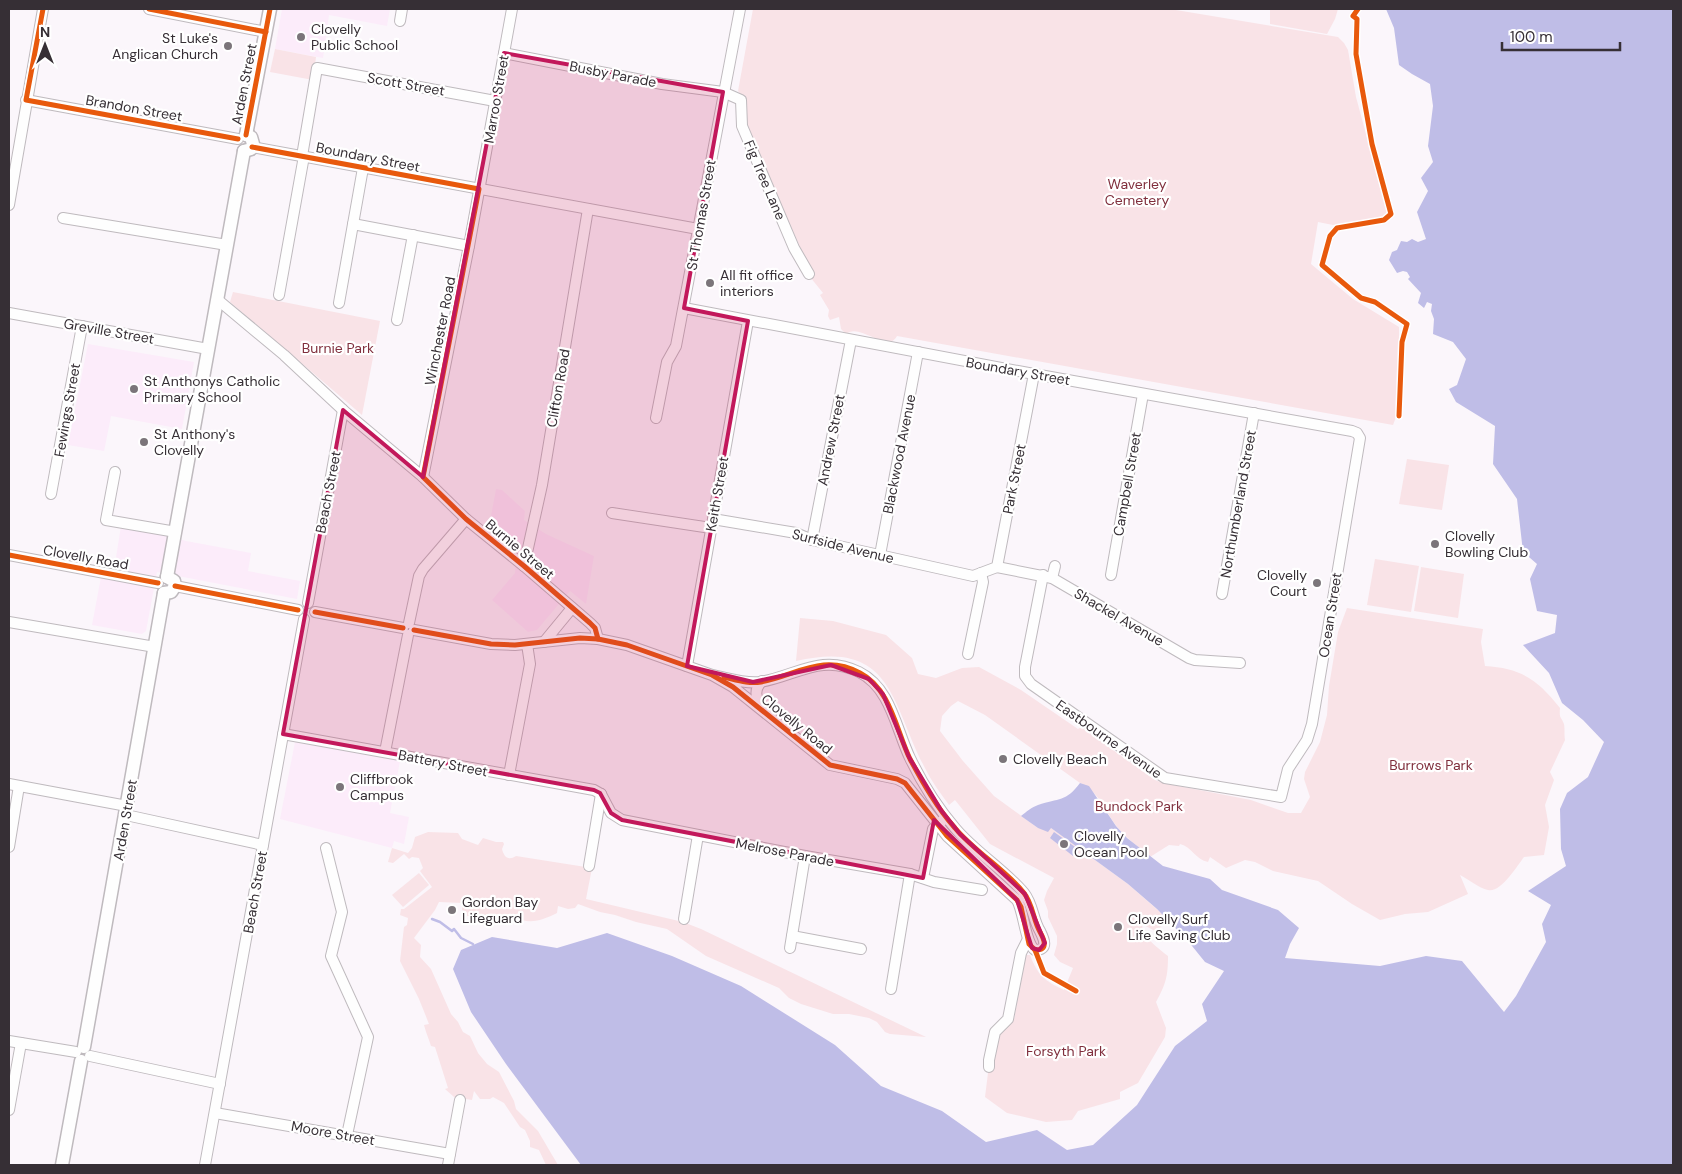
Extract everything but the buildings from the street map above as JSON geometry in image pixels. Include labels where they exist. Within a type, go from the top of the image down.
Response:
[{"type":"main road","name":"Arden Street","points":[[242,137],[270,9]]},
{"type":"main road","points":[[242,137],[238,146],[248,149]]},
{"type":"main road","name":"Arden Street","points":[[62,1165],[227,245],[248,149]]},
{"type":"street","points":[[9,205],[13,157],[43,9]]},
{"type":"street","points":[[149,9],[172,11],[266,32]]},
{"type":"street","points":[[400,21],[402,9]]},
{"type":"street","name":"Marroo Street","points":[[479,189],[512,9]]},
{"type":"street","name":"St Thomas Street","points":[[656,418],[667,362],[676,346],[684,308],[740,9]]},
{"type":"street","name":"Busby Parade","points":[[504,53],[662,84],[724,92]]},
{"type":"street","name":"Scott Street","points":[[303,156],[317,68],[495,101]]},
{"type":"street","name":"Fig Tree Lane","points":[[724,92],[741,100],[742,126],[794,248],[809,274]]},
{"type":"street","name":"Brandon Street","points":[[26,100],[242,137]]},
{"type":"street","name":"Boundary Street","points":[[248,149],[303,156],[698,230]]},
{"type":"street","points":[[279,295],[303,156]]},
{"type":"street","points":[[339,303],[363,168]]},
{"type":"street","name":"Winchester Road","points":[[423,477],[479,189]]},
{"type":"street","name":"Clifton Road","points":[[524,566],[542,485],[588,209]]},
{"type":"street","points":[[62,218],[227,245]]},
{"type":"street","points":[[353,224],[469,246]]},
{"type":"street","points":[[397,320],[413,235]]},
{"type":"street","name":"Burnie Street","points":[[218,300],[284,355],[343,410],[423,477],[466,519],[524,566],[595,628],[598,639]]},
{"type":"street","name":"Boundary Street","points":[[684,308],[1034,374],[1352,431]]},
{"type":"street","name":"Greville Street","points":[[9,313],[208,349]]},
{"type":"street","name":"Keith Street","points":[[687,666],[748,321]]},
{"type":"street","name":"Fewings Street","points":[[51,494],[82,326]]},
{"type":"street","name":"Andrew Street","points":[[812,540],[851,340]]},
{"type":"street","name":"Blackwood Avenue","points":[[880,555],[918,352]]},
{"type":"street","name":"Park Street","points":[[998,567],[1034,374]]},
{"type":"street","name":"Campbell Street","points":[[1112,574],[1143,394]]},
{"type":"street","name":"Beach Street","points":[[308,603],[343,410]]},
{"type":"street","name":"Northumberland Street","points":[[1222,594],[1254,414]]},
{"type":"street","name":"Ocean Street","points":[[1281,797],[1288,769],[1307,740],[1312,724],[1359,446],[1360,438],[1357,433],[1352,431]]},
{"type":"street","points":[[115,472],[106,520],[176,532]]},
{"type":"street","name":"Surfside Avenue","points":[[612,513],[796,533],[812,540],[977,574]]},
{"type":"street","points":[[385,752],[419,576],[466,519]]},
{"type":"street","name":"Clovelly Road","points":[[9,555],[298,610]]},
{"type":"street","points":[[1047,577],[1055,566]]},
{"type":"street","points":[[968,654],[983,582],[977,574],[998,567]]},
{"type":"street","name":"Shackel Avenue","points":[[998,567],[1047,577],[1189,658],[1240,663]]},
{"type":"street","name":"Eastbourne Avenue","points":[[1047,577],[1025,667],[1025,676],[1031,684],[1165,778],[1281,797]]},
{"type":"street","points":[[308,603],[314,607],[314,612],[310,618],[304,619],[299,615],[298,610],[303,604],[308,603]]},
{"type":"street","points":[[544,642],[572,608]]},
{"type":"street","name":"Clovelly Road","points":[[314,612],[508,646],[580,638],[598,639],[627,645],[712,675],[764,711],[830,765],[898,779],[905,783],[947,836],[1017,900],[1021,908],[1028,939]]},
{"type":"street","name":"Beach Street","points":[[205,1165],[304,619]]},
{"type":"street","points":[[9,622],[155,647]]},
{"type":"street","points":[[509,775],[530,664],[528,644]]},
{"type":"street","points":[[712,675],[744,682],[762,682],[806,668],[824,665],[854,670],[869,679],[883,694],[909,757],[946,818],[960,834],[1025,894],[1045,943],[1039,950],[1035,950],[1028,939]]},
{"type":"street","points":[[762,682],[758,686],[756,694],[764,711]]},
{"type":"street","name":"Battery Street","points":[[283,734],[594,790],[601,794]]},
{"type":"street","points":[[9,846],[14,785],[126,810],[263,845]]},
{"type":"street","points":[[589,866],[601,794]]},
{"type":"street","name":"Melrose Parade","points":[[601,794],[611,813],[616,818],[805,856],[910,874],[934,882],[982,890]]},
{"type":"street","points":[[923,878],[933,829],[946,818]]},
{"type":"street","points":[[684,919],[698,835]]},
{"type":"street","points":[[326,848],[342,912],[331,956],[368,1037],[347,1135]]},
{"type":"street","points":[[790,948],[805,856]]},
{"type":"street","points":[[891,989],[910,874]]},
{"type":"street","points":[[792,936],[861,950]]},
{"type":"street","points":[[989,1067],[995,1032],[1008,1019],[1022,953],[1028,939]]},
{"type":"street","points":[[9,1041],[83,1054],[220,1084]]},
{"type":"street","points":[[9,1110],[21,1043]]},
{"type":"street","points":[[448,1165],[460,1100]]},
{"type":"street","name":"Moore Street","points":[[215,1113],[450,1154]]},
{"type":"highlighted area","points":[[504,53],[723,92],[684,308],[748,321],[687,666],[753,682],[831,665],[869,679],[883,694],[909,757],[941,810],[960,834],[1025,894],[1045,943],[1039,950],[1032,948],[1017,900],[934,820],[923,878],[622,820],[611,813],[600,793],[594,790],[283,734],[343,410],[423,477]]},
{"type":"shaded area","name":"Clovelly Public School","points":[[282,9],[390,9],[387,26],[329,15],[323,58],[275,49]]},
{"type":"shaded area","name":"St Anthonys Catholic Primary School","points":[[88,344],[194,362],[182,429],[111,416],[104,451],[68,445]]},
{"type":"shaded area","points":[[496,489],[502,490],[525,511],[524,520],[546,534],[594,556],[586,604],[570,591],[537,630],[528,632],[492,600],[515,573],[517,545],[490,521]]},
{"type":"shaded area","points":[[121,526],[251,553],[248,571],[300,581],[297,599],[157,572],[146,631],[142,634],[92,625],[101,577],[114,570]]},
{"type":"shaded area","name":"Cliffbrook Campus","points":[[295,742],[400,761],[390,813],[409,817],[404,844],[394,841],[392,848],[280,819]]},
{"type":"green space","name":"Waverley Cemetery","points":[[753,9],[1170,9],[1338,37],[1348,50],[1356,97],[1387,212],[1384,217],[1333,225],[1318,222],[1311,264],[1353,299],[1399,327],[1399,409],[1393,425],[897,336],[893,341],[887,342],[859,332],[852,331],[846,334],[841,329],[839,317],[830,320],[828,316],[829,310],[820,295],[823,293],[806,272],[802,252],[747,126],[744,99],[738,91]]},
{"type":"green space","points":[[1270,9],[1338,9],[1327,34],[1270,24]]},
{"type":"green space","points":[[275,49],[316,57],[313,80],[270,72]]},
{"type":"green space","name":"Burnie Park","points":[[233,292],[380,321],[362,415],[230,302]]},
{"type":"green space","points":[[1407,459],[1449,465],[1442,510],[1399,504]]},
{"type":"green space","points":[[1375,559],[1419,566],[1411,612],[1367,605]]},
{"type":"green space","points":[[1421,567],[1464,574],[1458,618],[1414,611]]},
{"type":"green space","points":[[1347,608],[1483,629],[1481,642],[1485,666],[1509,669],[1528,677],[1544,690],[1560,708],[1565,740],[1550,772],[1554,780],[1545,805],[1549,827],[1544,855],[1524,857],[1508,878],[1493,890],[1481,887],[1460,875],[1468,894],[1428,912],[1405,914],[1380,920],[1318,881],[1273,871],[1255,862],[1245,860],[1226,868],[1210,857],[1208,862],[1204,861],[1180,844],[1179,846],[1169,845],[1150,857],[1122,832],[1097,796],[1086,786],[985,715],[958,701],[942,716],[940,731],[994,796],[1038,828],[1051,828],[1128,884],[1167,918],[1157,932],[1142,924],[1148,938],[1168,956],[1168,963],[1166,980],[1156,1002],[1166,1028],[1165,1037],[1138,1083],[1120,1092],[1120,1099],[1078,1111],[1072,1120],[1046,1122],[1007,1113],[985,1097],[988,1073],[995,1058],[999,1036],[1014,1019],[1026,955],[1030,955],[1043,977],[1064,990],[1073,968],[1060,962],[1054,955],[1057,936],[1048,917],[1044,900],[1054,878],[990,844],[955,800],[949,805],[926,770],[885,682],[871,668],[853,659],[828,656],[796,661],[800,618],[833,621],[886,635],[912,658],[918,674],[936,678],[962,668],[979,667],[1021,690],[1078,729],[1081,727],[1155,780],[1251,800],[1288,813],[1301,813],[1310,797],[1304,779],[1305,772],[1320,742],[1327,715],[1329,686],[1338,632]]},
{"type":"green space","points":[[428,832],[458,833],[462,839],[478,845],[483,838],[503,842],[503,852],[509,858],[516,856],[592,868],[586,899],[683,922],[701,929],[926,1037],[890,1034],[885,1032],[877,1022],[869,1018],[849,1014],[833,1014],[801,1004],[789,998],[779,988],[706,956],[667,929],[600,912],[578,904],[575,908],[568,909],[558,906],[557,913],[536,921],[527,921],[509,916],[467,916],[467,912],[462,910],[462,903],[439,902],[414,938],[421,945],[420,957],[431,969],[451,1014],[463,1032],[470,1036],[478,1053],[487,1064],[499,1072],[514,1101],[516,1109],[538,1131],[558,1165],[546,1165],[539,1150],[530,1147],[530,1141],[525,1130],[520,1127],[504,1103],[493,1097],[490,1099],[480,1099],[474,1091],[472,1100],[454,1097],[445,1089],[448,1088],[435,1047],[431,1046],[424,1025],[429,1024],[400,961],[404,927],[407,925],[408,918],[400,915],[401,909],[404,909],[432,887],[420,871],[423,868],[419,858],[412,857],[409,859],[404,854],[393,863],[388,862],[392,848],[408,853],[412,848],[415,837]]},
{"type":"green space","points":[[419,873],[429,885],[403,907],[392,895]]},
{"type":"water","points":[[1386,9],[1673,9],[1673,1165],[581,1165],[506,1064],[471,1012],[453,969],[461,950],[492,937],[557,948],[607,933],[672,956],[741,986],[835,1045],[881,1086],[942,1111],[986,1142],[1037,1130],[1067,1150],[1093,1145],[1137,1105],[1175,1046],[1207,1021],[1202,1004],[1224,971],[1205,962],[1157,909],[1128,884],[1051,828],[1048,832],[1038,828],[1021,816],[1036,806],[1066,796],[1080,783],[1089,786],[1116,826],[1127,838],[1163,866],[1210,879],[1222,890],[1278,910],[1299,928],[1285,958],[1380,966],[1426,956],[1462,961],[1504,1012],[1516,996],[1546,942],[1542,924],[1551,905],[1528,891],[1566,866],[1561,849],[1560,809],[1567,793],[1588,777],[1604,742],[1583,720],[1562,703],[1549,673],[1523,645],[1555,633],[1557,615],[1537,611],[1530,579],[1537,564],[1523,552],[1517,499],[1493,464],[1495,426],[1456,402],[1449,389],[1457,385],[1466,359],[1453,342],[1433,334],[1432,304],[1427,302],[1424,308],[1418,303],[1421,293],[1408,279],[1410,277],[1407,272],[1397,273],[1389,260],[1392,252],[1397,250],[1401,241],[1407,242],[1412,239],[1418,242],[1426,239],[1417,212],[1428,191],[1421,178],[1433,162],[1428,146],[1433,106],[1430,84],[1399,65],[1394,28]]},
{"type":"water","name":"Clovelly Ocean Pool","points":[[1054,832],[1078,849],[1073,856],[1050,838]]},
{"type":"waterway","points":[[432,919],[440,922],[452,931],[454,929],[461,938],[473,944]]},
{"type":"cycle path","points":[[43,9],[26,100],[238,139]]},
{"type":"cycle path","points":[[149,9],[266,32]]},
{"type":"cycle path","points":[[246,135],[270,9]]},
{"type":"cycle path","points":[[1358,9],[1353,16],[1357,19],[1356,54],[1372,144],[1391,214],[1384,220],[1337,228],[1330,236],[1322,265],[1361,298],[1375,302],[1407,324],[1402,342],[1399,416]]},
{"type":"cycle path","points":[[252,147],[479,189],[423,477],[466,519],[590,623],[595,628],[598,639]]},
{"type":"cycle path","points":[[9,555],[158,583]]},
{"type":"cycle path","points":[[175,586],[298,610]]},
{"type":"cycle path","points":[[315,612],[403,628]]},
{"type":"cycle path","points":[[414,630],[491,644],[515,645],[580,638],[598,639],[627,645],[712,675],[733,687],[830,765],[897,779],[905,783],[947,836],[1017,900],[1021,907],[1029,944],[1035,950],[1044,973],[1076,991]]},
{"type":"cycle path","points":[[724,677],[747,682],[761,682],[810,667],[834,665],[847,667],[870,680],[886,700],[910,759],[942,812],[963,837],[1017,885],[1027,897],[1044,941],[1044,946],[1039,950],[1035,950]]},
{"type":"place","name":"Clovelly Public School","points":[[301,37]]},
{"type":"place","name":"St Luke's Anglican Church","points":[[228,46]]},
{"type":"place","name":"All fit office interiors","points":[[710,283]]},
{"type":"place","name":"St Anthonys Catholic Primary School","points":[[134,389]]},
{"type":"place","name":"St Anthony's Clovelly","points":[[144,442]]},
{"type":"place","name":"Clovelly Bowling Club","points":[[1435,544]]},
{"type":"place","name":"Clovelly Court","points":[[1317,583]]},
{"type":"place","name":"Clovelly Beach","points":[[1003,759]]},
{"type":"place","name":"Cliffbrook Campus","points":[[340,787]]},
{"type":"place","name":"Clovelly Ocean Pool","points":[[1064,844]]},
{"type":"place","name":"Gordon Bay Lifeguard","points":[[452,910]]},
{"type":"place","name":"Clovelly Surf Life Saving Club","points":[[1118,927]]},
{"type":"park label","name":"Burrows Park","points":[[1431,765]]},
{"type":"park label","name":"Bundock Park","points":[[1139,806]]},
{"type":"park label","name":"Forsyth Park","points":[[1066,1051]]}]
